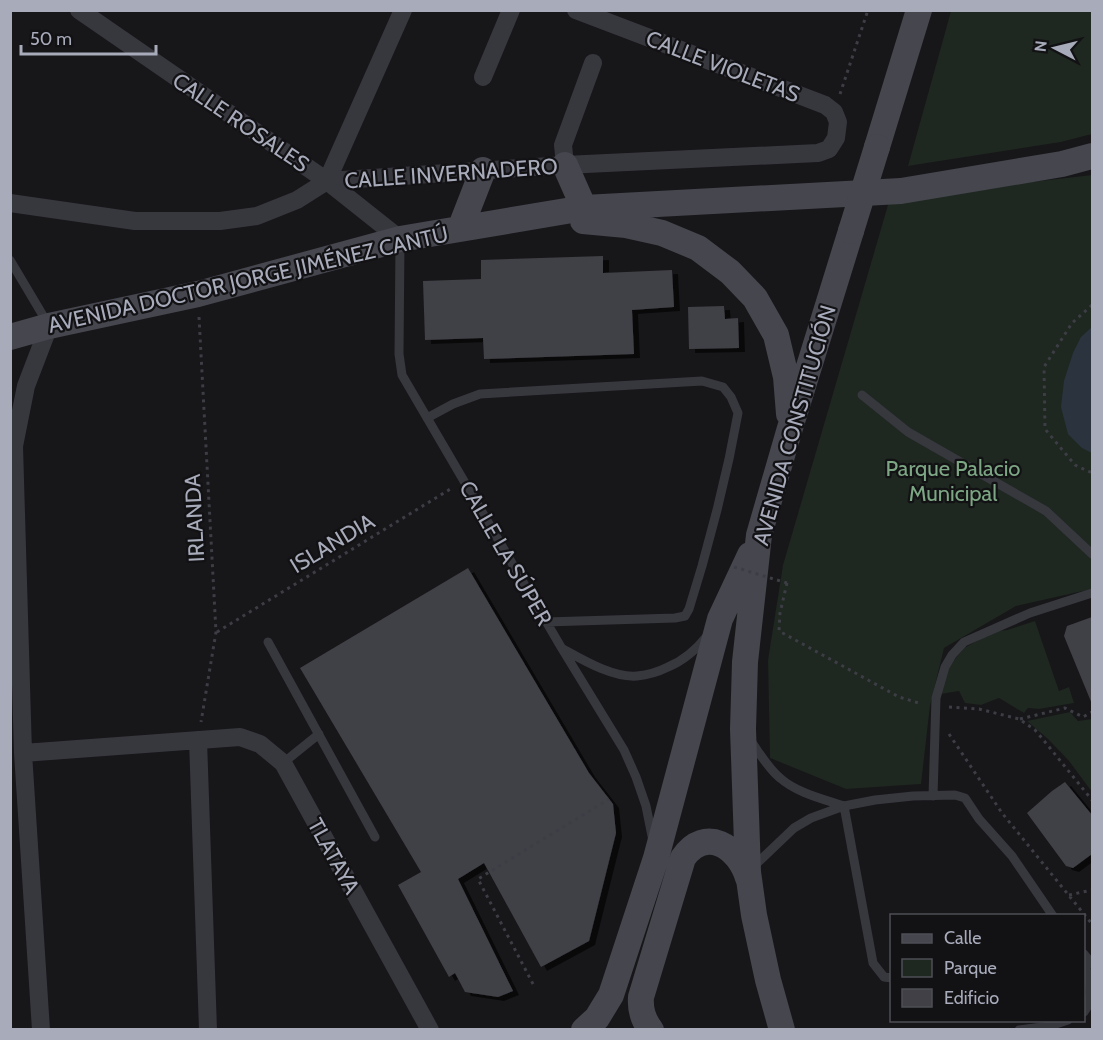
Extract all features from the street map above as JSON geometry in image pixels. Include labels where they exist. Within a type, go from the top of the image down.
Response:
[{"type":"main road","name":"AVENIDA CONSTITUCIÓN","points":[[782,1029],[768,980],[754,915],[749,878],[743,729],[745,662],[759,535],[919,10]]},
{"type":"main road","name":"AVENIDA DOCTOR JORGE JIMÉNEZ CANTÚ","points":[[10,337],[49,326],[198,294],[400,239],[584,208],[901,191],[1062,164],[1092,156]]},
{"type":"main road","points":[[565,165],[584,208]]},
{"type":"main road","points":[[460,229],[483,170]]},
{"type":"main road","points":[[532,217],[626,225],[662,233],[698,248],[730,272],[755,298],[776,335],[786,377],[790,428]]},
{"type":"main road","points":[[584,1029],[597,1018],[611,995],[656,858],[720,619],[759,535]]},
{"type":"main road","points":[[651,1029],[643,1018],[641,997],[683,858],[687,852],[703,842],[716,842],[737,856],[749,878]]},
{"type":"street","name":"CALLE ROSALES","points":[[79,10],[327,180],[400,239]]},
{"type":"street","points":[[327,180],[403,10]]},
{"type":"street","points":[[483,77],[511,10]]},
{"type":"street","name":"CALLE VIOLETAS","points":[[576,10],[825,105],[834,112]]},
{"type":"street","points":[[565,165],[564,145],[593,63]]},
{"type":"street","name":"CALLE INVERNADERO","points":[[10,203],[135,221],[220,221],[257,216],[297,200],[327,180],[565,165],[818,153],[828,149],[836,138],[838,122],[834,112]]},
{"type":"street","points":[[41,1029],[22,753],[16,721],[14,446],[22,387],[49,326]]},
{"type":"street","name":"TLATAYA","points":[[22,753],[240,737],[260,744],[283,763],[430,1029]]},
{"type":"street","points":[[198,740],[208,1029]]},
{"type":"lane","name":"CALLE LA SÚPER","points":[[400,239],[399,354],[402,375],[561,648],[624,750],[646,806],[656,858]]},
{"type":"lane","points":[[10,260],[49,326]]},
{"type":"lane","points":[[427,418],[453,404],[480,394],[702,381],[723,387],[731,397],[738,413],[729,459],[702,566],[685,616],[546,622]]},
{"type":"lane","points":[[862,395],[908,432],[1046,511],[1092,554]]},
{"type":"lane","points":[[933,796],[936,698],[945,667],[952,655],[964,642],[1030,612],[1092,593]]},
{"type":"lane","points":[[561,648],[584,661],[620,675],[636,676],[656,672],[689,656],[720,619]]},
{"type":"lane","points":[[268,642],[375,837]]},
{"type":"lane","points":[[743,729],[781,780],[800,790],[844,806]]},
{"type":"lane","points":[[283,763],[319,734]]},
{"type":"lane","points":[[749,878],[794,828],[811,818],[844,806],[875,800],[955,795],[965,798],[979,819],[1012,856],[1052,914]]},
{"type":"lane","points":[[844,806],[873,963],[884,977],[890,978]]},
{"type":"lane","points":[[1085,968],[1088,974],[1090,999],[1085,1010]]},
{"type":"lane","points":[[1019,1029],[1050,1026],[1062,1022]]},
{"type":"path","points":[[834,112],[868,10]]},
{"type":"path","name":"IRLANDA","points":[[198,294],[216,632],[198,740]]},
{"type":"path","points":[[1092,305],[1072,322],[1044,367],[1045,429],[1075,465],[1092,473]]},
{"type":"path","name":"ISLANDIA","points":[[216,632],[464,481]]},
{"type":"path","points":[[734,567],[787,584],[780,612],[779,631],[900,697],[936,710],[1002,813],[1084,914]]},
{"type":"path","points":[[1019,719],[1065,708],[1083,717],[1092,712]]},
{"type":"path","points":[[936,710],[979,709],[1019,719],[1035,730],[1092,800]]},
{"type":"path","points":[[533,984],[478,879],[609,799]]},
{"type":"path","points":[[1069,895],[1092,890]]},
{"type":"green space","points":[[951,11],[1092,11],[1092,134],[1061,142],[908,166]]},
{"type":"green space","name":"Parque Palacio Municipal","points":[[1092,175],[1092,589],[1016,606],[944,648],[930,706],[921,784],[846,789],[770,758],[768,660],[783,565],[890,198]]},
{"type":"green space","points":[[1035,621],[1059,691],[1069,687],[1074,703],[1039,709],[1028,708],[1024,713],[999,698],[981,705],[965,703],[959,691],[941,694],[947,669],[964,648],[995,631],[1007,630]]},
{"type":"green space","points":[[1070,712],[1078,721],[1092,719],[1092,792],[1069,761],[1027,721]]},
{"type":"shaded area","points":[[1092,327],[1092,453],[1082,448],[1068,434],[1061,407],[1064,381],[1073,353],[1081,337]]},
{"type":"building","points":[[603,256],[603,273],[672,270],[674,307],[632,310],[634,354],[484,359],[483,338],[425,340],[423,281],[481,279],[481,260]]},
{"type":"building","points":[[724,306],[725,319],[738,318],[739,348],[689,349],[688,307]]},
{"type":"building","points":[[468,568],[589,773],[613,804],[616,833],[589,941],[541,967],[484,863],[458,879],[513,991],[498,997],[465,992],[455,973],[449,977],[398,885],[421,872],[300,668]]},
{"type":"building","points":[[1092,617],[1092,704],[1064,636],[1067,626]]},
{"type":"building","points":[[1065,782],[1092,815],[1092,854],[1073,868],[1066,866],[1027,813]]}]
